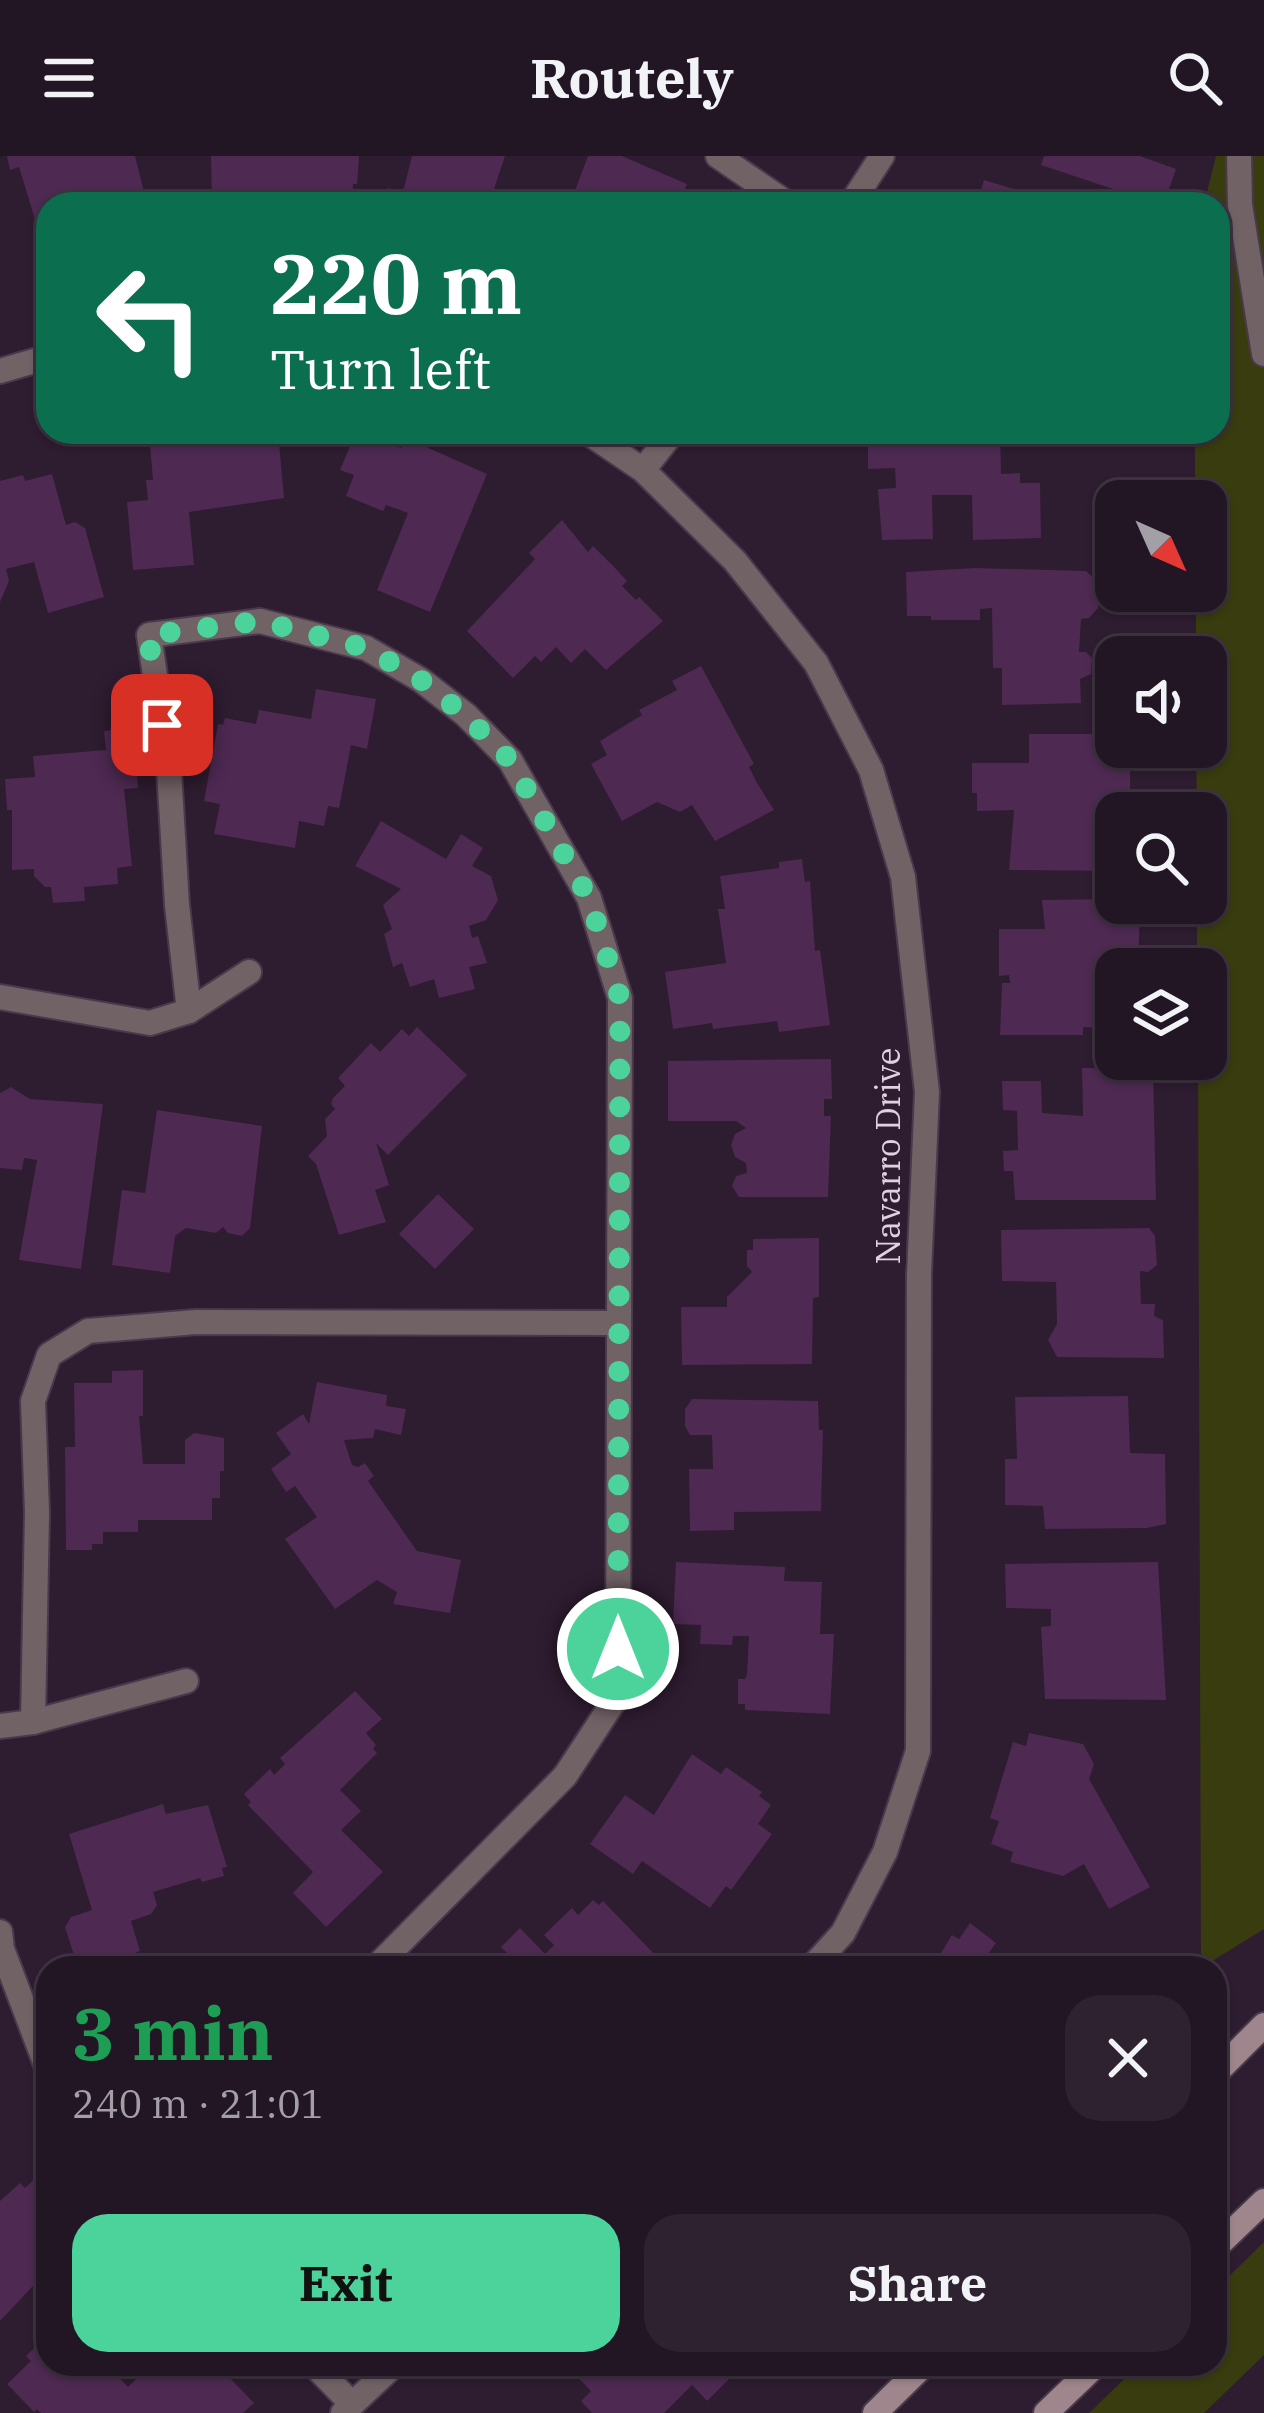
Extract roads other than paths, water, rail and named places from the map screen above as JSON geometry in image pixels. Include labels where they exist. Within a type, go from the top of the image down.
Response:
[{"type":"main road","points":[[1227,2062],[1263,2027]]},
{"type":"main road","points":[[1227,2236],[1264,2200]]},
{"type":"main road","points":[[875,2413],[913,2376]]},
{"type":"main road","points":[[1046,2413],[1085,2376]]},
{"type":"street","points":[[718,156],[770,192]]},
{"type":"street","points":[[859,192],[882,156]]},
{"type":"street","points":[[1238,156],[1240,206],[1264,354]]},
{"type":"street","points":[[0,371],[36,360]]},
{"type":"street","name":"Navarro Drive","points":[[604,444],[643,470],[735,561],[816,663],[871,770],[903,877],[927,1092],[919,1274],[918,1751],[885,1852],[843,1933],[822,1956]]},
{"type":"street","points":[[643,470],[664,444]]},
{"type":"street","points":[[189,1011],[169,770],[148,635],[260,621],[366,648],[421,680],[510,760],[589,898],[620,998],[618,1695],[565,1777],[387,1956]]},
{"type":"street","points":[[0,997],[150,1022],[189,1011],[249,972]]},
{"type":"street","points":[[32,1722],[37,1512],[33,1401],[50,1355],[88,1331],[196,1322],[619,1323]]},
{"type":"street","points":[[0,1726],[32,1722],[186,1681]]},
{"type":"street","points":[[0,1932],[36,2038]]},
{"type":"street","points":[[322,2376],[347,2409],[381,2376]]}]
